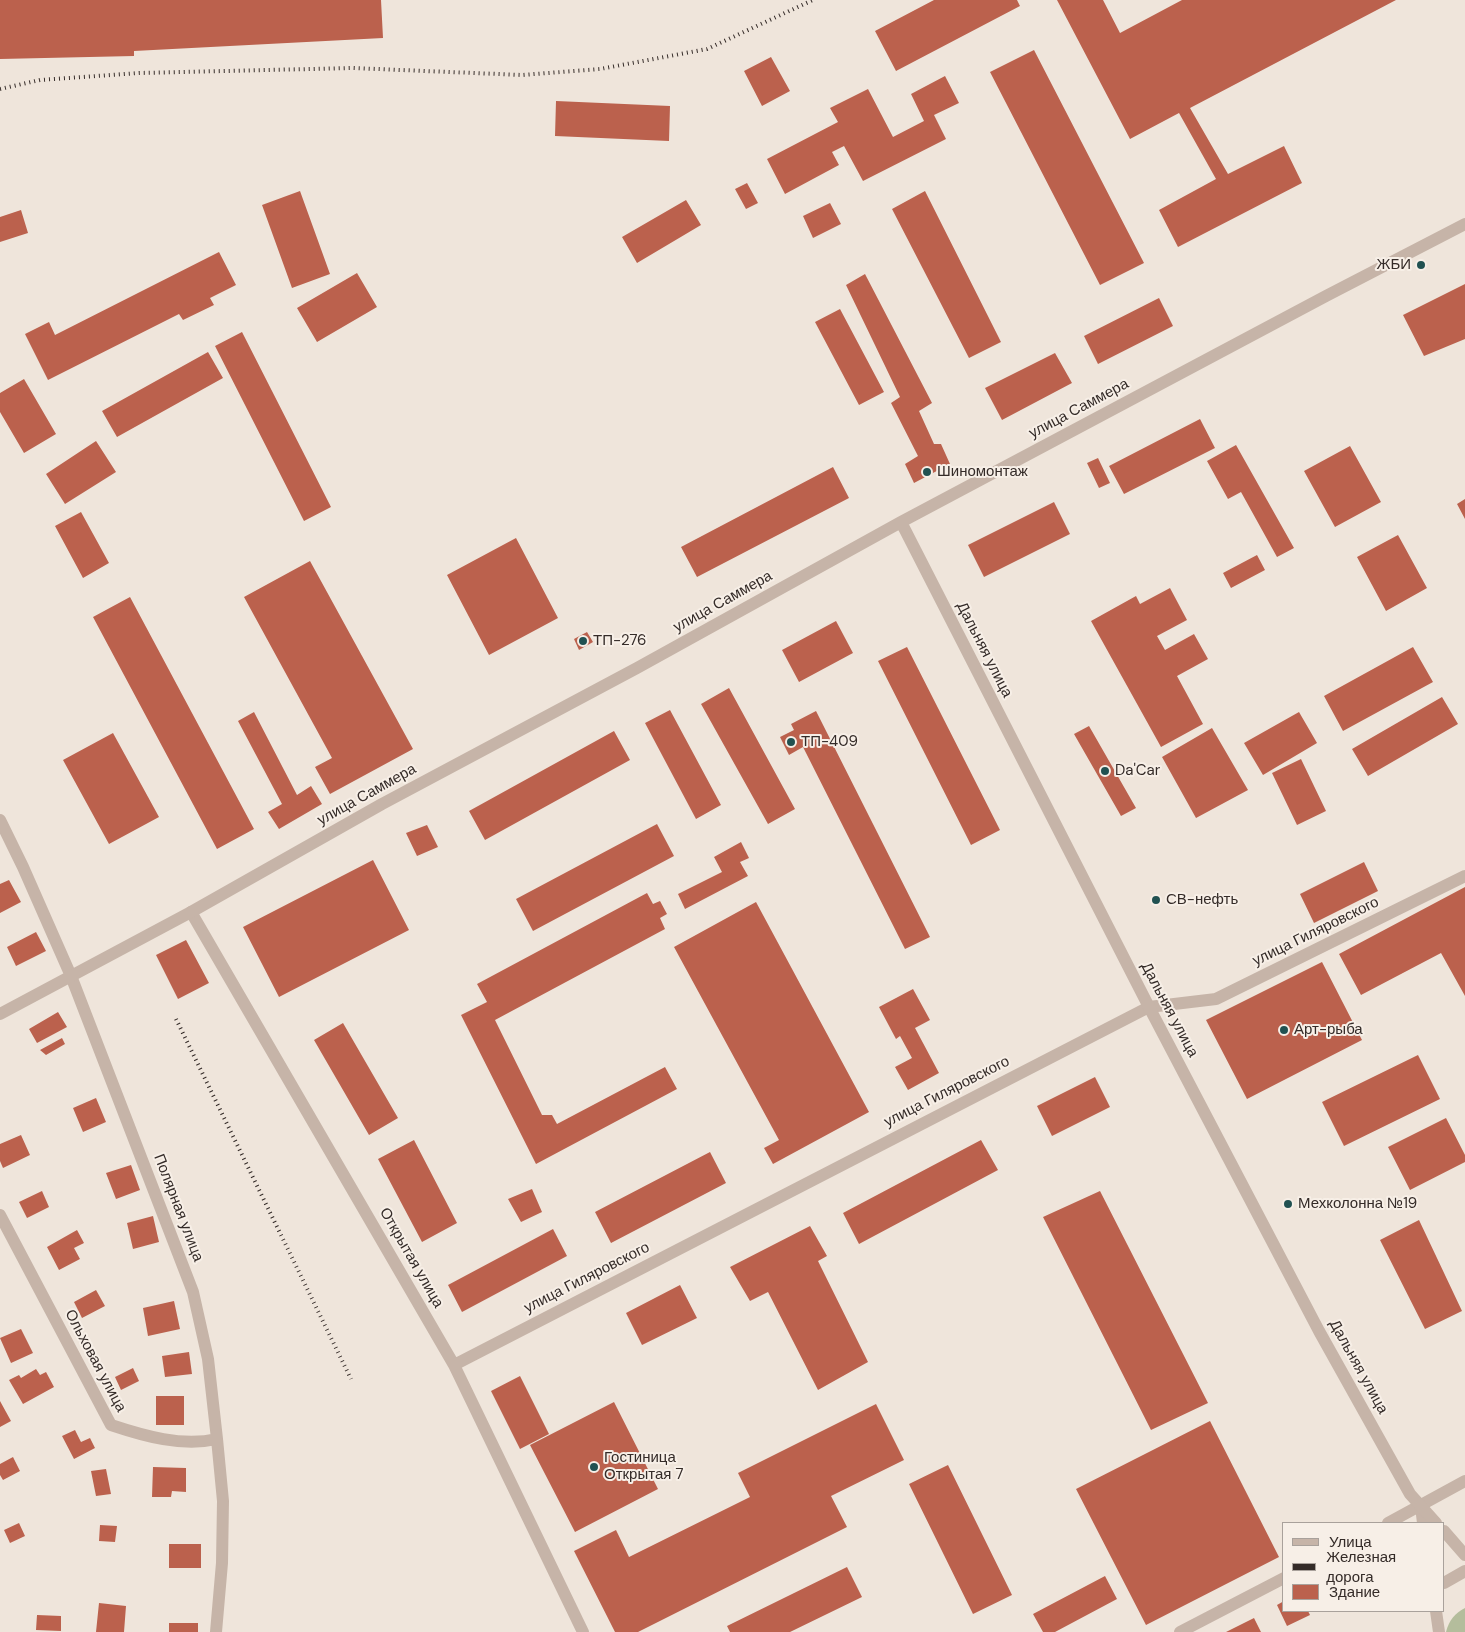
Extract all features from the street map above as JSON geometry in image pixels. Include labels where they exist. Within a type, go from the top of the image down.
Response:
[{"type":"street","name":"улица Саммера","points":[[0,1014],[191,912],[382,804],[637,668],[901,522],[1465,224]]},
{"type":"street","name":"Дальняя улица","points":[[901,522],[1149,1007],[1319,1331],[1410,1494],[1435,1522]]},
{"type":"street","name":"Полярная улица","points":[[0,820],[71,976],[193,1292],[208,1359],[223,1501],[222,1554],[216,1632]]},
{"type":"street","name":"улица Гиляровского","points":[[454,1365],[1149,1007],[1216,999],[1465,876]]},
{"type":"street","name":"Открытая улица","points":[[191,912],[454,1365],[583,1632]]},
{"type":"street","name":"Ольховая улица","points":[[0,1215],[110,1425],[138,1434],[176,1440],[204,1442],[217,1439]]},
{"type":"street","points":[[1390,1522],[1465,1481]]},
{"type":"street","points":[[1421,1506],[1423,1522]]},
{"type":"street","points":[[1445,1532],[1465,1555]]},
{"type":"street","points":[[1445,1582],[1465,1571]]},
{"type":"street","points":[[1180,1632],[1198,1628],[1282,1579]]},
{"type":"street","points":[[1436,1612],[1439,1632]]},
{"type":"green space","points":[[1465,1608],[1465,1632],[1446,1632],[1453,1617]]},
{"type":"building","points":[[0,0],[381,0],[383,38],[134,51],[134,56],[0,59]]},
{"type":"building","points":[[934,0],[1017,0],[1020,6],[896,71],[875,31]]},
{"type":"building","points":[[1057,0],[1103,0],[1120,33],[1182,0],[1396,0],[1190,108],[1228,174],[1284,146],[1302,183],[1178,247],[1159,210],[1216,179],[1179,113],[1130,139]]},
{"type":"building","points":[[1034,50],[1144,263],[1100,285],[990,72]]},
{"type":"building","points":[[771,57],[790,91],[762,106],[744,71]]},
{"type":"building","points":[[945,76],[959,103],[934,115],[946,139],[863,181],[844,146],[832,152],[839,165],[785,194],[767,159],[838,122],[830,108],[868,89],[893,137],[924,121],[911,94]]},
{"type":"building","points":[[556,101],[670,106],[669,141],[555,136]]},
{"type":"building","points":[[747,183],[758,203],[746,209],[735,189]]},
{"type":"building","points":[[300,191],[330,274],[292,288],[262,205]]},
{"type":"building","points":[[925,191],[1001,342],[969,358],[892,209]]},
{"type":"building","points":[[686,200],[701,225],[637,263],[622,237]]},
{"type":"building","points":[[830,203],[841,224],[813,238],[803,216]]},
{"type":"building","points":[[21,210],[28,233],[0,242],[0,217]]},
{"type":"building","points":[[219,252],[236,285],[210,298],[214,305],[183,320],[179,314],[48,380],[25,334],[49,322],[55,335]]},
{"type":"building","points":[[357,273],[377,307],[317,342],[297,308]]},
{"type":"building","points":[[865,274],[932,403],[919,411],[934,444],[941,444],[950,464],[914,483],[905,464],[918,456],[891,403],[900,397],[846,285]]},
{"type":"building","points":[[1465,284],[1465,339],[1424,356],[1403,315]]},
{"type":"building","points":[[1159,298],[1173,326],[1098,364],[1084,336]]},
{"type":"building","points":[[840,309],[884,392],[859,405],[815,322]]},
{"type":"building","points":[[242,332],[331,507],[304,521],[215,346]]},
{"type":"building","points":[[208,352],[223,378],[117,437],[102,411]]},
{"type":"building","points":[[1055,353],[1072,383],[1002,420],[985,388]]},
{"type":"building","points":[[24,379],[56,434],[24,453],[0,412],[0,393]]},
{"type":"building","points":[[1200,419],[1215,448],[1124,494],[1109,466]]},
{"type":"building","points":[[96,441],[116,472],[65,504],[46,474]]},
{"type":"building","points":[[1236,445],[1294,548],[1277,557],[1241,492],[1228,499],[1207,461]]},
{"type":"building","points":[[1350,446],[1381,502],[1335,527],[1304,471]]},
{"type":"building","points":[[1098,458],[1110,483],[1099,488],[1087,463]]},
{"type":"building","points":[[833,467],[849,498],[697,577],[681,547]]},
{"type":"building","points":[[1465,499],[1465,519],[1457,504]]},
{"type":"building","points":[[1054,502],[1070,534],[984,577],[968,545]]},
{"type":"building","points":[[81,512],[109,563],[83,578],[55,526]]},
{"type":"building","points":[[1398,535],[1427,588],[1386,611],[1357,557]]},
{"type":"building","points":[[516,538],[558,618],[489,655],[447,575]]},
{"type":"building","points":[[1257,555],[1265,570],[1231,588],[1223,573]]},
{"type":"building","points":[[310,561],[413,749],[330,794],[315,767],[332,758],[244,597]]},
{"type":"building","points":[[1170,588],[1187,620],[1157,636],[1165,650],[1194,634],[1208,659],[1177,676],[1203,724],[1161,747],[1091,621],[1136,596],[1140,604]]},
{"type":"building","points":[[130,597],[254,829],[217,849],[93,617]]},
{"type":"building","points":[[836,621],[853,653],[799,682],[782,650]]},
{"type":"building","name":"ТП-276","points":[[587,632],[593,642],[579,650],[574,639]]},
{"type":"building","points":[[907,647],[1000,830],[971,845],[878,661]]},
{"type":"building","points":[[1413,647],[1433,682],[1343,731],[1324,696]]},
{"type":"building","points":[[729,688],[795,809],[768,824],[701,704]]},
{"type":"building","points":[[1442,697],[1458,724],[1368,776],[1352,749]]},
{"type":"building","points":[[670,710],[721,805],[696,819],[645,723]]},
{"type":"building","points":[[816,711],[930,937],[905,949],[803,747],[789,755],[780,737],[794,730],[791,724]]},
{"type":"building","points":[[254,712],[297,795],[311,786],[322,804],[279,829],[268,812],[282,804],[238,721]]},
{"type":"building","points":[[1299,712],[1317,743],[1263,775],[1244,743]]},
{"type":"building","name":"Da'Car","points":[[1089,726],[1136,808],[1121,816],[1074,734]]},
{"type":"building","points":[[1212,728],[1248,790],[1196,818],[1162,757]]},
{"type":"building","points":[[614,731],[630,760],[485,840],[469,811]]},
{"type":"building","points":[[113,733],[159,817],[109,844],[63,760]]},
{"type":"building","points":[[1301,759],[1326,811],[1297,825],[1272,773]]},
{"type":"building","points":[[657,824],[674,856],[533,931],[516,899]]},
{"type":"building","points":[[427,825],[438,847],[417,856],[406,833]]},
{"type":"building","points":[[741,842],[749,858],[740,862],[748,876],[685,909],[678,894],[722,872],[714,857]]},
{"type":"building","points":[[373,860],[409,930],[279,997],[243,927]]},
{"type":"building","points":[[1364,862],[1378,891],[1314,923],[1300,894]]},
{"type":"building","points":[[9,880],[21,902],[0,913],[0,884]]},
{"type":"building","points":[[1465,887],[1465,996],[1441,953],[1361,995],[1339,954]]},
{"type":"building","points":[[647,893],[653,904],[660,901],[667,914],[660,918],[665,929],[495,1020],[542,1115],[552,1115],[557,1124],[665,1067],[677,1089],[536,1164],[461,1015],[487,1002],[477,984]]},
{"type":"building","points":[[756,902],[869,1112],[773,1164],[764,1148],[779,1140],[674,947]]},
{"type":"building","points":[[36,932],[46,951],[16,966],[7,947]]},
{"type":"building","points":[[186,940],[209,983],[178,999],[156,955]]},
{"type":"building","name":"Арт-рыба","points":[[1322,962],[1362,1040],[1247,1099],[1206,1020]]},
{"type":"building","points":[[913,989],[930,1020],[915,1028],[939,1073],[908,1090],[895,1067],[912,1058],[900,1036],[896,1039],[879,1007]]},
{"type":"building","points":[[58,1012],[67,1027],[37,1043],[29,1029]]},
{"type":"building","points":[[343,1023],[398,1118],[369,1135],[314,1040]]},
{"type":"building","points":[[62,1038],[65,1044],[46,1055],[40,1050]]},
{"type":"building","points":[[1418,1055],[1440,1099],[1344,1146],[1322,1102]]},
{"type":"building","points":[[1095,1077],[1110,1107],[1052,1136],[1037,1106]]},
{"type":"building","points":[[96,1098],[106,1122],[83,1132],[73,1108]]},
{"type":"building","points":[[1446,1118],[1465,1155],[1465,1162],[1410,1190],[1388,1147]]},
{"type":"building","points":[[21,1135],[30,1155],[3,1168],[0,1161],[0,1144]]},
{"type":"building","points":[[414,1140],[457,1223],[422,1242],[378,1159]]},
{"type":"building","points":[[981,1140],[998,1170],[859,1244],[843,1213]]},
{"type":"building","points":[[710,1152],[726,1183],[611,1243],[595,1212]]},
{"type":"building","points":[[131,1165],[140,1190],[116,1199],[106,1173]]},
{"type":"building","points":[[532,1189],[542,1212],[521,1222],[508,1199]]},
{"type":"building","points":[[42,1191],[49,1207],[27,1218],[19,1202]]},
{"type":"building","points":[[1100,1191],[1208,1403],[1151,1430],[1043,1217]]},
{"type":"building","points":[[153,1216],[159,1242],[133,1249],[127,1223]]},
{"type":"building","points":[[1419,1220],[1462,1311],[1425,1329],[1380,1240]]},
{"type":"building","points":[[810,1226],[827,1256],[818,1261],[868,1362],[818,1390],[768,1292],[750,1301],[730,1267]]},
{"type":"building","points":[[553,1229],[567,1256],[462,1312],[448,1285]]},
{"type":"building","points":[[77,1230],[84,1243],[74,1248],[80,1259],[59,1270],[47,1247]]},
{"type":"building","points":[[680,1285],[697,1318],[642,1345],[626,1313]]},
{"type":"building","points":[[96,1290],[105,1306],[82,1318],[74,1302]]},
{"type":"building","points":[[174,1301],[180,1329],[148,1336],[143,1308]]},
{"type":"building","points":[[21,1329],[33,1353],[11,1363],[0,1338]]},
{"type":"building","points":[[189,1352],[192,1374],[165,1377],[162,1356]]},
{"type":"building","points":[[133,1368],[139,1381],[121,1390],[115,1377]]},
{"type":"building","points":[[36,1369],[40,1375],[46,1372],[54,1387],[23,1404],[9,1380],[19,1375],[21,1378]]},
{"type":"building","points":[[520,1376],[549,1434],[520,1449],[491,1391]]},
{"type":"building","points":[[156,1396],[184,1396],[184,1425],[156,1425]]},
{"type":"building","points":[[0,1401],[11,1421],[0,1427]]},
{"type":"building","points":[[614,1402],[658,1489],[575,1532],[530,1445]]},
{"type":"building","points":[[876,1404],[904,1460],[831,1496],[847,1527],[638,1632],[615,1632],[574,1551],[616,1530],[629,1557],[750,1497],[738,1473]]},
{"type":"building","points":[[1210,1421],[1279,1557],[1146,1625],[1076,1489]]},
{"type":"building","points":[[75,1430],[81,1442],[90,1438],[95,1448],[74,1459],[62,1436]]},
{"type":"building","points":[[13,1457],[20,1471],[3,1480],[0,1475],[0,1464]]},
{"type":"building","points":[[948,1465],[1012,1595],[973,1614],[909,1484]]},
{"type":"building","points":[[153,1467],[186,1468],[186,1492],[172,1491],[171,1497],[152,1497]]},
{"type":"building","points":[[106,1469],[111,1494],[96,1496],[91,1471]]},
{"type":"building","points":[[19,1523],[25,1536],[10,1543],[4,1530]]},
{"type":"building","points":[[100,1525],[117,1526],[115,1542],[99,1541]]},
{"type":"building","points":[[169,1544],[201,1544],[201,1568],[169,1568]]},
{"type":"building","points":[[847,1567],[862,1597],[790,1632],[730,1632],[727,1626]]},
{"type":"building","points":[[1105,1576],[1117,1599],[1055,1632],[1043,1632],[1033,1614]]},
{"type":"building","points":[[1282,1602],[1282,1612],[1308,1612],[1310,1615],[1287,1626],[1277,1605]]},
{"type":"building","points":[[99,1603],[126,1606],[124,1632],[96,1632]]},
{"type":"building","points":[[37,1615],[61,1616],[61,1631],[36,1630]]},
{"type":"building","points":[[1254,1618],[1261,1632],[1226,1632]]},
{"type":"building","points":[[169,1623],[198,1623],[198,1632],[169,1632]]},
{"type":"railway","points":[[0,89],[40,80],[139,73],[353,68],[522,75],[600,69],[707,49],[813,0]]},
{"type":"railway","points":[[176,1019],[351,1379]]},
{"type":"place","name":"ЖБИ","points":[[1421,265]]},
{"type":"place","name":"Шиномонтаж","points":[[927,472]]},
{"type":"place","name":"ТП-276","points":[[583,641]]},
{"type":"place","name":"ТП-409","points":[[791,742]]},
{"type":"place","name":"Da'Car","points":[[1105,771]]},
{"type":"place","name":"СВ-нефть","points":[[1156,900]]},
{"type":"place","name":"Арт-рыба","points":[[1284,1030]]},
{"type":"place","name":"Мехколонна №19","points":[[1288,1204]]},
{"type":"place","name":"Гостиница Открытая 7","points":[[594,1467]]}]
